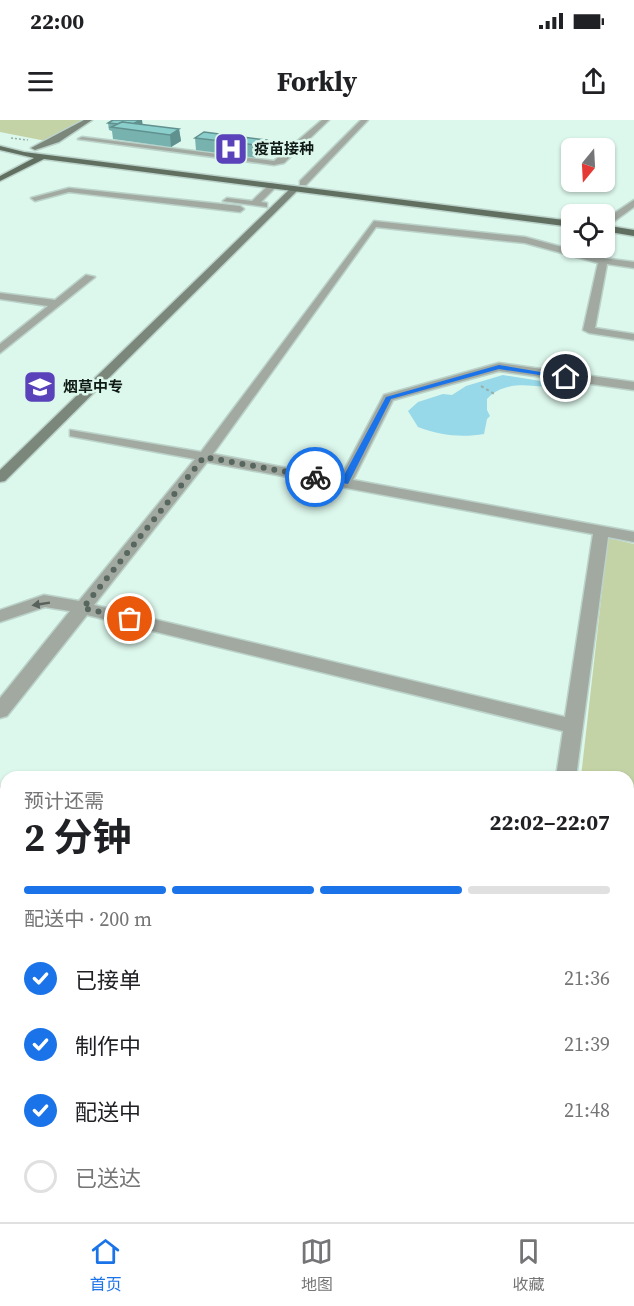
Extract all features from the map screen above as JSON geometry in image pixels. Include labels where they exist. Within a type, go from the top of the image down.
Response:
[{"type":"main road","points":[[0,142],[561,222]]},
{"type":"main road","points":[[0,148],[24,154],[89,160],[274,185],[300,185],[561,217]]},
{"type":"main road","points":[[0,169],[35,148]]},
{"type":"main road","points":[[0,179],[52,150]]},
{"type":"main road","points":[[615,226],[634,227]]},
{"type":"main road","points":[[615,228],[634,233]]},
{"type":"street","points":[[35,148],[56,140],[89,120]]},
{"type":"street","points":[[82,139],[274,163],[281,161],[326,120]]},
{"type":"street","points":[[0,478],[365,120]]},
{"type":"street","points":[[52,150],[50,147],[56,140]]},
{"type":"street","points":[[173,159],[183,152]]},
{"type":"street","points":[[254,204],[274,185]]},
{"type":"street","points":[[35,198],[69,190],[240,209]]},
{"type":"street","points":[[206,205],[213,201],[264,205]]},
{"type":"street","points":[[615,217],[634,203]]},
{"type":"street","points":[[0,711],[204,457],[374,224],[525,240],[603,261],[634,265]]},
{"type":"street","points":[[603,261],[589,330],[634,337]]},
{"type":"street","points":[[0,350],[90,277]]},
{"type":"street","points":[[0,296],[57,304]]},
{"type":"street","points":[[345,482],[388,398],[499,367],[634,386]]},
{"type":"street","points":[[75,433],[634,537]]},
{"type":"street","points":[[567,771],[601,531]]},
{"type":"street","points":[[0,616],[44,601],[83,608],[573,726]]},
{"type":"green space","points":[[0,120],[84,120],[46,141],[0,132]]},
{"type":"green space","points":[[608,538],[634,544],[634,771],[582,771]]},
{"type":"water","points":[[503,375],[559,384],[559,389],[521,385],[511,386],[494,393],[487,399],[487,410],[490,416],[487,419],[484,434],[459,436],[426,430],[418,427],[408,411],[418,402],[443,394],[452,395],[466,386]]},
{"type":"building","points":[[113,120],[140,120],[133,124],[108,123]]},
{"type":"building","points":[[122,122],[179,129],[170,135],[111,127]]},
{"type":"building","points":[[204,132],[266,140],[257,145],[195,138]]},
{"type":"way so far","points":[[130,619],[83,608],[204,457],[315,477]]},
{"type":"place","name":"疫苗接种","points":[[231,149]]},
{"type":"place","name":"烟草中专","points":[[40,387]]},
{"type":"route","points":[[315,477],[345,482],[388,398],[499,367],[566,377]]}]
